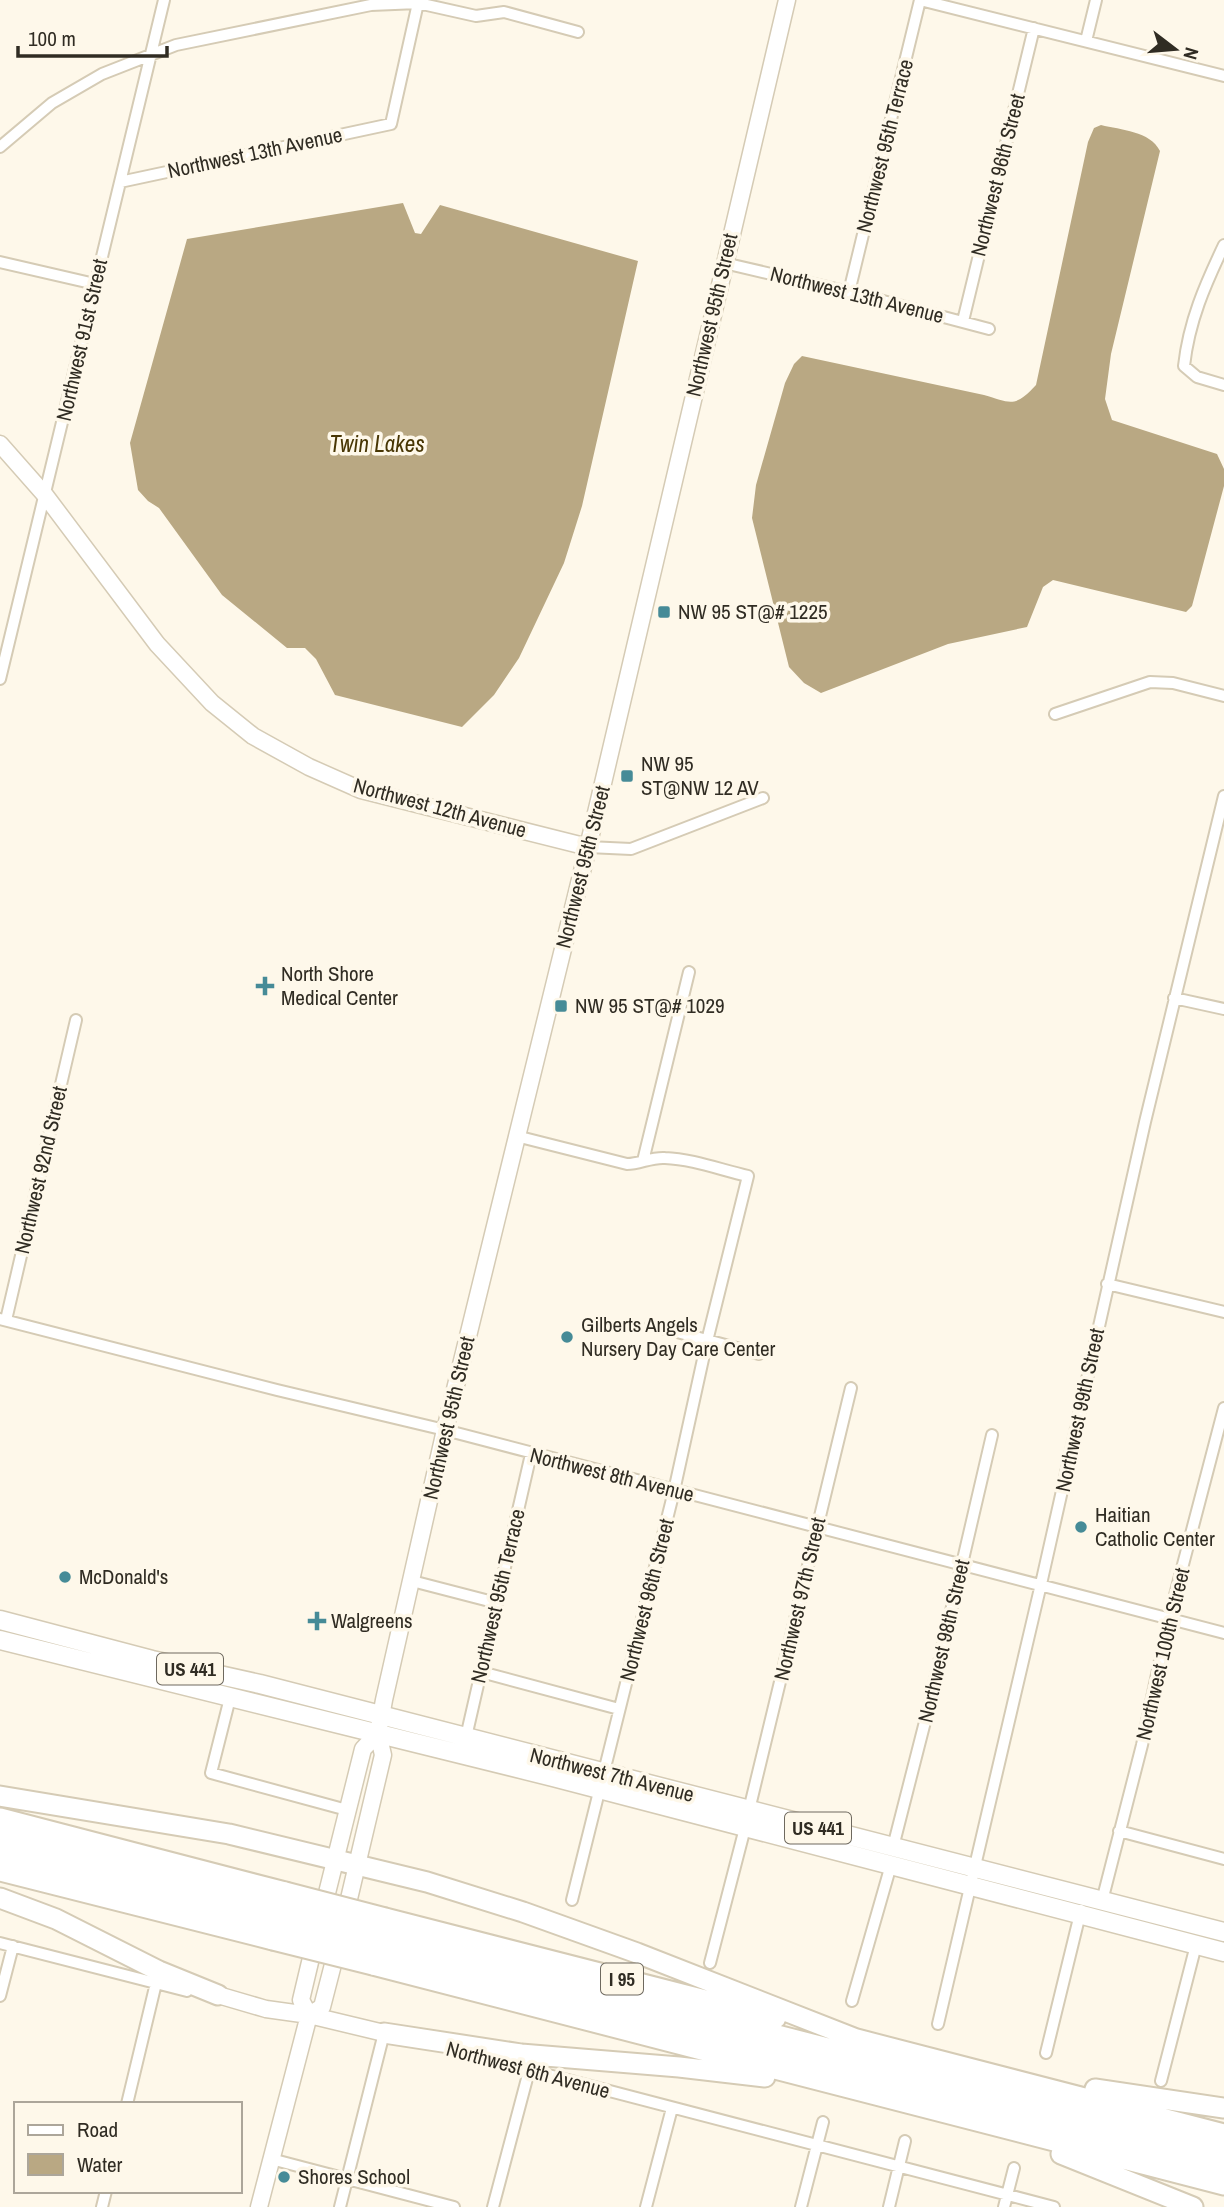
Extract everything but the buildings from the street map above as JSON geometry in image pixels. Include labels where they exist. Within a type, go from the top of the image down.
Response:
[{"type":"highway","points":[[0,1796],[229,1833],[472,1895],[637,1953],[859,2040]]},
{"type":"highway","name":"I 95","points":[[0,1818],[279,1916],[379,1941],[859,2040],[1224,2134]]},
{"type":"highway","points":[[0,1835],[279,1916]]},
{"type":"highway","points":[[0,1853],[279,1916]]},
{"type":"highway","name":"I 95","points":[[0,1871],[279,1916],[379,1941],[845,2088],[1224,2185]]},
{"type":"highway","points":[[0,1898],[56,1919],[159,1971],[218,1995]]},
{"type":"highway","points":[[379,1941],[1224,2150]]},
{"type":"highway","points":[[379,1941],[1224,2169]]},
{"type":"highway","points":[[384,2033],[521,2054],[679,2067],[845,2088]]},
{"type":"highway","points":[[980,2071],[1224,2108]]},
{"type":"highway","points":[[968,2119],[1193,2207]]},
{"type":"main road","name":"Northwest 95th Street","points":[[259,2207],[309,2015],[302,2003],[302,1996],[363,1749],[379,1724],[445,1430],[588,847],[787,0]]},
{"type":"main road","name":"Northwest 12th Avenue","points":[[0,444],[45,495],[157,644],[212,703],[253,736],[309,767],[362,790],[588,847]]},
{"type":"main road","name":"Northwest 7th Avenue","points":[[0,1620],[192,1669],[379,1724],[747,1819],[894,1847],[1224,1932]]},
{"type":"main road","points":[[2,1641],[20,1635],[51,1643],[66,1637]]},
{"type":"main road","name":"Northwest 7th Avenue","points":[[2,1641],[230,1698],[466,1737],[601,1781],[678,1810],[694,1805],[891,1865],[1224,1952]]},
{"type":"main road","points":[[107,1667],[122,1658],[179,1672],[192,1669]]},
{"type":"main road","name":"Northwest 95th Street","points":[[309,2015],[323,2007],[358,1864],[383,1755],[379,1724]]},
{"type":"main road","points":[[1157,1934],[1177,1929],[1224,1942]]},
{"type":"main road","name":"Northwest 6th Avenue","points":[[218,1995],[266,2009],[309,2015],[384,2033]]},
{"type":"street","name":"Northwest 91st Street","points":[[0,680],[164,0]]},
{"type":"street","points":[[920,0],[944,3],[1224,76]]},
{"type":"street","name":"Northwest 95th Terrace","points":[[849,292],[920,0]]},
{"type":"street","points":[[1086,41],[1096,0]]},
{"type":"street","points":[[0,147],[52,103],[102,75],[176,45],[371,5],[418,3],[476,16],[504,12],[578,32]]},
{"type":"street","name":"Northwest 13th Avenue","points":[[120,182],[391,124],[418,3]]},
{"type":"street","name":"Northwest 96th Street","points":[[963,321],[1034,28]]},
{"type":"street","points":[[1224,245],[1203,291],[1187,338],[1184,366],[1196,377],[1224,385]]},
{"type":"street","points":[[0,262],[95,284]]},
{"type":"street","name":"Northwest 13th Avenue","points":[[724,264],[849,292],[989,329]]},
{"type":"street","points":[[1055,714],[1150,682],[1173,683],[1224,696]]},
{"type":"street","name":"Northwest 99th Street","points":[[938,2024],[1041,1584],[1107,1284],[1224,796]]},
{"type":"street","name":"Northwest 12th Avenue","points":[[588,847],[631,849],[763,798]]},
{"type":"street","points":[[516,1136],[627,1164],[643,1161],[690,972]]},
{"type":"street","points":[[1174,998],[1224,1009]]},
{"type":"street","name":"Northwest 92nd Street","points":[[3,1320],[76,1020]]},
{"type":"street","name":"Northwest 96th Street","points":[[572,1900],[674,1491],[707,1341],[748,1176],[669,1158],[643,1161]]},
{"type":"street","points":[[1107,1284],[1224,1312]]},
{"type":"street","name":"Northwest 8th Avenue","points":[[3,1320],[445,1430],[1224,1633]]},
{"type":"street","points":[[651,1325],[759,1354]]},
{"type":"street","name":"Northwest 97th Street","points":[[710,1963],[851,1388]]},
{"type":"street","name":"Northwest 100th Street","points":[[1102,1901],[1142,1745],[1169,1618],[1224,1408]]},
{"type":"street","name":"Northwest 98th Street","points":[[894,1847],[992,1434]]},
{"type":"street","name":"Northwest 95th Terrace","points":[[466,1737],[531,1454]]},
{"type":"street","points":[[412,1581],[497,1603]]},
{"type":"street","points":[[481,1672],[619,1709]]},
{"type":"street","points":[[230,1698],[211,1773],[347,1810]]},
{"type":"street","points":[[1119,1831],[1224,1859]]},
{"type":"street","points":[[852,2000],[891,1865]]},
{"type":"street","points":[[1046,2053],[1084,1896]]},
{"type":"street","name":"Northwest 6th Avenue","points":[[0,1943],[114,1970],[156,1983],[218,1995]]},
{"type":"street","points":[[1161,2081],[1196,1945]]},
{"type":"street","points":[[0,1996],[13,1946]]},
{"type":"street","points":[[127,2102],[156,1983]]},
{"type":"street","points":[[340,2207],[384,2033]]},
{"type":"street","name":"Northwest 6th Avenue","points":[[384,2033],[1054,2207]]},
{"type":"street","points":[[493,2207],[529,2071]]},
{"type":"street","points":[[646,2207],[672,2108]]},
{"type":"street","points":[[801,2207],[823,2122]]},
{"type":"street","points":[[889,2207],[905,2141]]},
{"type":"street","points":[[271,2159],[454,2207]]},
{"type":"street","points":[[1004,2207],[1014,2168]]},
{"type":"water","points":[[1101,125],[1142,135],[1160,151],[1111,354],[1105,399],[1112,420],[1217,454],[1224,469],[1224,486],[1192,606],[1186,612],[1053,580],[1043,587],[1027,627],[948,644],[821,693],[804,683],[789,667],[752,518],[756,485],[785,383],[794,364],[802,356],[1012,402],[1023,397],[1036,385],[1088,142],[1094,128]]},
{"type":"water","name":"Twin Lakes","points":[[403,203],[415,233],[421,234],[440,205],[638,261],[582,506],[564,563],[519,658],[494,695],[462,727],[335,695],[316,659],[305,648],[287,648],[222,595],[159,508],[138,490],[130,443],[187,239]]},
{"type":"place","name":"NW 95 ST@# 1225","points":[[664,612]]},
{"type":"place","name":"NW 95 ST@NW 12 AV","points":[[627,776]]},
{"type":"place","name":"North Shore Medical Center","points":[[265,986]]},
{"type":"place","name":"NW 95 ST@# 1029","points":[[561,1006]]},
{"type":"place","name":"Gilberts Angels Nursery Day Care Center","points":[[567,1337]]},
{"type":"place","name":"Haitian Catholic Center","points":[[1081,1527]]},
{"type":"place","name":"McDonald's","points":[[65,1577]]},
{"type":"place","name":"Walgreens","points":[[317,1621]]},
{"type":"place","name":"Shores School","points":[[284,2177]]}]
